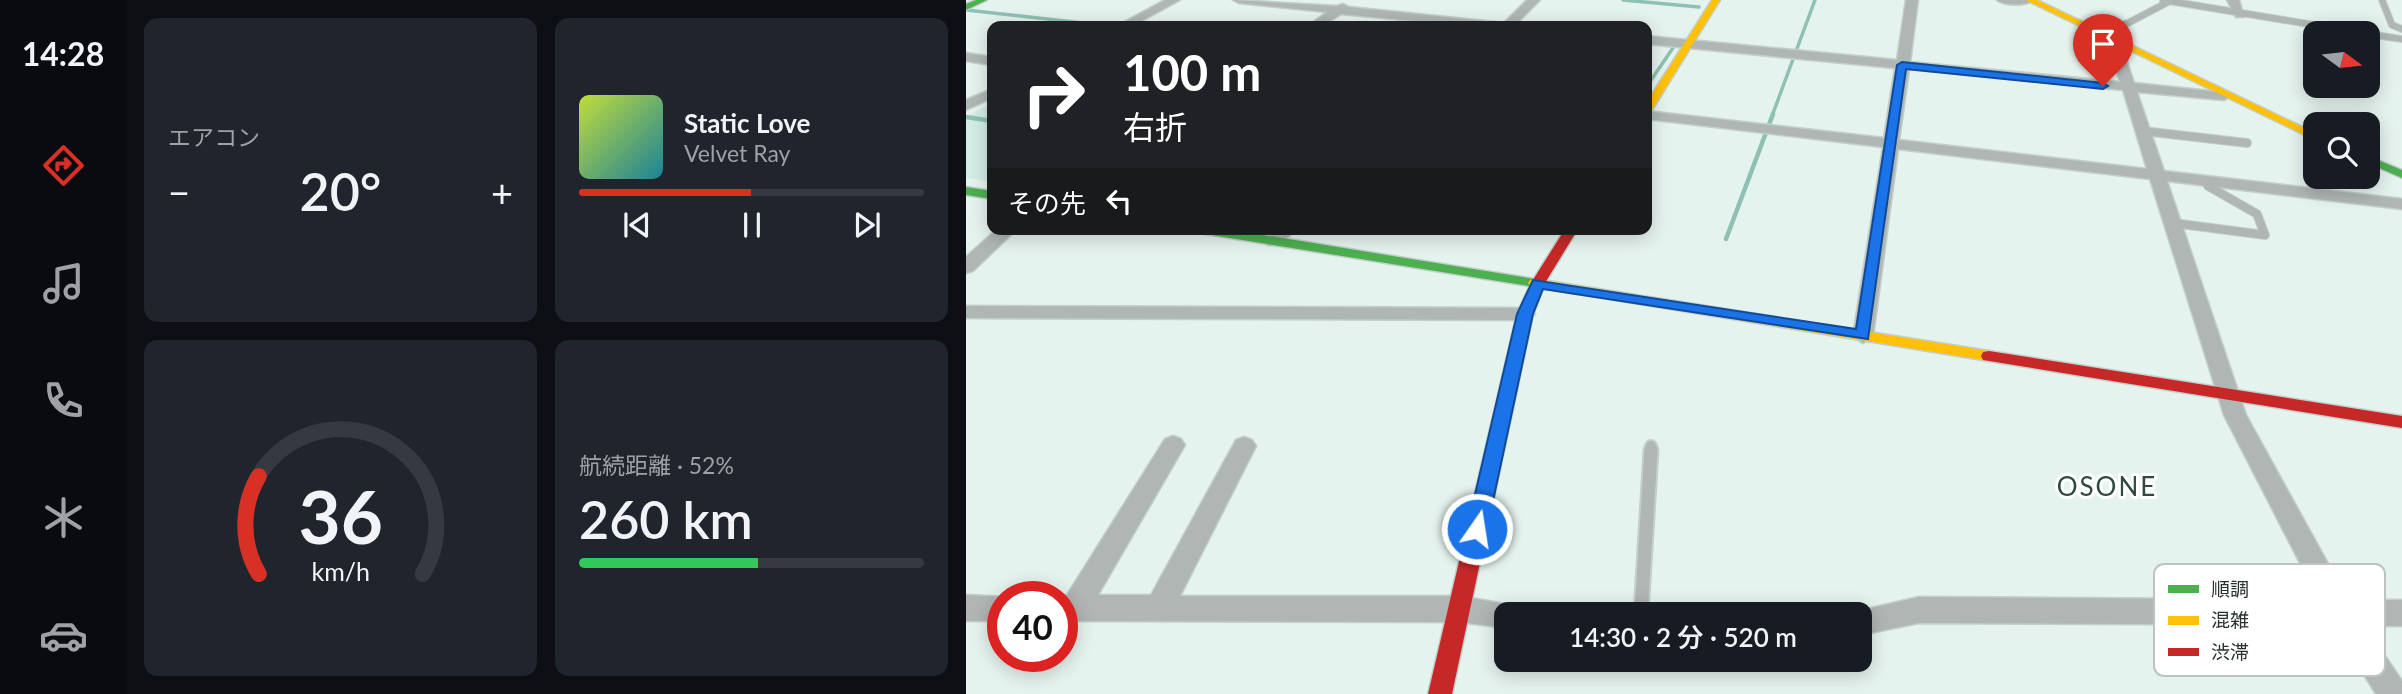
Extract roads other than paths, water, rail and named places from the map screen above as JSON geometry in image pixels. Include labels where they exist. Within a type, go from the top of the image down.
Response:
[{"type":"street","points":[[966,7],[983,0]]},
{"type":"street","points":[[1133,21],[1174,0]]},
{"type":"street","points":[[1239,0],[1453,21]]},
{"type":"street","points":[[1322,21],[1354,0]]},
{"type":"street","points":[[1511,21],[1534,0]]},
{"type":"street","points":[[1652,105],[1716,0]]},
{"type":"street","points":[[1863,335],[1912,0]]},
{"type":"street","points":[[2003,0],[2029,0],[2224,96],[2303,132]]},
{"type":"street","points":[[2233,0],[2240,15]]},
{"type":"street","points":[[1652,40],[2224,96]]},
{"type":"street","points":[[2122,46],[2116,49],[2227,394],[2315,564]]},
{"type":"street","points":[[966,57],[987,60]]},
{"type":"street","points":[[966,106],[987,96]]},
{"type":"street","points":[[1652,114],[2402,204]]},
{"type":"street","points":[[2380,164],[2402,174]]},
{"type":"street","points":[[966,191],[987,194]]},
{"type":"street","points":[[966,267],[1001,235]]},
{"type":"street","points":[[1280,235],[1538,283],[2402,422]]},
{"type":"street","points":[[1440,694],[1525,314],[1538,283],[1568,235]]},
{"type":"street","points":[[966,312],[1525,314]]},
{"type":"street","points":[[1078,594],[1173,445]]},
{"type":"street","points":[[1160,607],[1244,446]]},
{"type":"street","points":[[966,608],[987,608]]},
{"type":"street","points":[[1078,608],[1459,609],[1494,613]]},
{"type":"street","points":[[1872,620],[1919,610],[2154,611]]},
{"type":"street","points":[[2381,676],[2393,694]]},
{"type":"lane","points":[[2382,0],[2392,25],[2402,29]]},
{"type":"lane","points":[[2095,32],[2128,23],[2167,1],[2303,24]]},
{"type":"lane","points":[[2380,36],[2402,39]]},
{"type":"lane","points":[[2143,131],[2246,143]]},
{"type":"lane","points":[[2173,223],[2265,235],[2257,214],[2208,186],[2206,181]]},
{"type":"lane","points":[[1642,602],[1651,446]]},
{"type":"waterway","points":[[1623,0],[1699,7]]},
{"type":"waterway","points":[[1772,116],[1815,0]]},
{"type":"waterway","points":[[966,10],[1065,21]]},
{"type":"waterway","points":[[1652,79],[1675,45]]},
{"type":"waterway","points":[[1726,239],[1773,114]]},
{"type":"waterway","points":[[966,117],[987,120]]},
{"type":"district","name":"OSONE","points":[[2107,486]]}]
